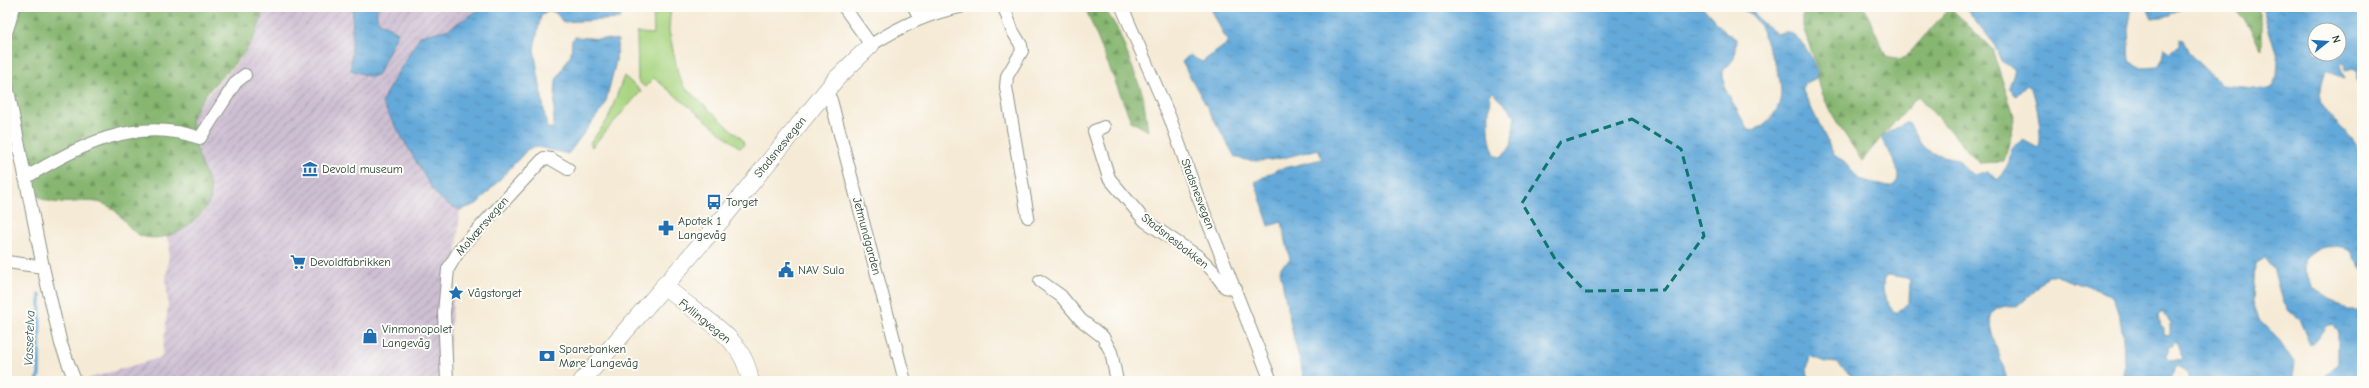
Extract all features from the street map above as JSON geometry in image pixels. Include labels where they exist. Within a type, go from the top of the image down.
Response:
[{"type":"street","points":[[7,30],[14,7]]},
{"type":"street","points":[[844,7],[871,45]]},
{"type":"street","points":[[914,7],[920,18]]},
{"type":"street","name":"Stadsnesvegen","points":[[582,381],[724,217],[836,79],[871,45],[891,32],[920,18],[960,7]]},
{"type":"street","points":[[1004,7],[1012,30],[1022,45],[1022,51],[1007,76],[1006,87],[1028,217]]},
{"type":"street","name":"Stadsnesvegen","points":[[1122,7],[1170,118],[1196,192],[1236,289],[1271,381]]},
{"type":"street","points":[[25,178],[72,150],[115,135],[137,132],[158,132],[189,135],[200,138],[236,82],[245,75]]},
{"type":"street","points":[[7,85],[16,122],[25,178],[43,267],[61,344],[74,381]]},
{"type":"street","name":"Jetmundgarden","points":[[826,92],[832,100],[905,381]]},
{"type":"street","name":"Stadsnesbakken","points":[[1104,127],[1094,131],[1109,178],[1146,221],[1199,257],[1213,271],[1225,288],[1236,289]]},
{"type":"street","name":"Molværsvegen","points":[[447,381],[444,313],[448,269],[460,249],[544,158],[552,159],[568,169]]},
{"type":"street","points":[[7,262],[43,267]]},
{"type":"street","points":[[1040,281],[1061,296],[1081,320],[1103,337],[1111,352],[1117,381]]},
{"type":"street","name":"Fyllingvegen","points":[[664,285],[733,342],[742,354],[748,369],[750,381]]},
{"type":"highlighted area","points":[[1632,119],[1681,149],[1704,236],[1665,290],[1585,291],[1555,259],[1522,203],[1561,142]]},
{"type":"shaded area","points":[[263,7],[353,7],[351,70],[398,32],[378,21],[376,12],[379,7],[483,7],[449,29],[420,36],[386,93],[382,103],[434,192],[447,204],[460,210],[447,377],[444,381],[80,381],[162,357],[168,305],[166,280],[170,243],[166,237],[183,229],[212,191],[198,154],[191,121],[200,103],[240,60],[257,32]]},
{"type":"green space","points":[[16,7],[263,7],[259,26],[251,42],[241,56],[207,92],[191,121],[198,154],[210,186],[211,194],[205,208],[198,217],[186,227],[167,236],[155,238],[145,237],[139,235],[129,227],[116,212],[104,204],[88,201],[62,203],[53,202],[38,196],[7,101],[7,46]]},
{"type":"green space","points":[[653,7],[675,7],[670,13],[669,31],[678,74],[684,87],[743,140],[744,145],[740,148],[654,78],[645,87],[638,81],[637,33],[654,34]]},
{"type":"green space","points":[[1085,7],[1104,7],[1118,30],[1143,95],[1148,131],[1131,121]]},
{"type":"green space","points":[[1803,7],[1864,7],[1886,56],[1901,59],[1906,57],[1950,7],[1992,49],[2015,119],[2004,162],[1979,163],[1918,96],[1862,161],[1834,117],[1822,92],[1818,80],[1818,70],[1803,27]]},
{"type":"green space","points":[[2230,7],[2257,7],[2262,25],[2262,50],[2243,17]]},
{"type":"green space","points":[[624,76],[641,91],[592,147],[590,143],[608,119]]},
{"type":"water","points":[[353,7],[379,7],[376,12],[378,21],[398,32],[378,74],[371,77],[351,70]]},
{"type":"water","points":[[483,7],[623,7],[620,19],[563,22],[556,13],[549,10],[541,15],[534,49],[547,128],[553,128],[556,80],[571,54],[572,40],[575,37],[618,40],[616,61],[605,105],[568,154],[538,147],[528,149],[477,204],[460,210],[447,204],[434,192],[382,103],[386,93],[420,36],[449,29]]},
{"type":"water","points":[[1210,7],[1703,7],[1723,30],[1736,39],[1734,59],[1723,71],[1724,87],[1747,128],[1753,129],[1761,126],[1772,116],[1778,107],[1781,97],[1781,87],[1776,65],[1759,24],[1751,15],[1737,7],[1752,7],[1759,19],[1776,33],[1787,32],[1799,39],[1812,59],[1817,72],[1817,78],[1805,83],[1802,89],[1834,155],[1843,161],[1859,179],[1888,187],[1895,184],[1898,179],[1898,173],[1893,158],[1882,140],[1883,136],[1906,122],[1909,122],[1918,140],[1927,150],[1939,155],[1958,159],[1966,170],[1974,175],[1988,171],[1998,180],[2009,163],[2011,148],[2023,140],[2038,148],[2040,144],[2040,128],[2032,89],[2027,85],[2016,96],[2009,87],[2015,69],[2001,61],[1994,44],[1965,7],[2132,7],[2128,29],[2130,62],[2142,68],[2157,67],[2162,58],[2164,47],[2169,52],[2179,46],[2179,39],[2183,40],[2188,52],[2221,85],[2264,89],[2272,87],[2277,77],[2278,60],[2262,7],[2362,7],[2362,86],[2357,80],[2357,72],[2352,69],[2345,71],[2344,62],[2340,65],[2344,79],[2326,70],[2321,86],[2321,98],[2331,118],[2356,144],[2363,159],[2362,270],[2350,250],[2336,247],[2326,247],[2321,248],[2305,259],[2305,271],[2313,287],[2348,310],[2362,310],[2362,381],[2321,381],[2338,362],[2338,330],[2333,325],[2328,325],[2317,340],[2310,345],[2299,319],[2289,311],[2282,300],[2273,268],[2265,258],[2255,264],[2253,302],[2259,319],[2278,338],[2295,364],[2292,381],[2190,381],[2188,372],[2177,366],[2170,378],[2171,381],[2124,381],[2123,337],[2116,305],[2111,295],[2054,275],[2047,275],[2036,290],[2018,306],[2005,306],[1996,309],[1992,315],[1990,322],[1991,330],[2007,381],[1857,381],[1837,363],[1825,362],[1810,356],[1807,369],[1809,381],[1305,381],[1293,335],[1280,271],[1281,267],[1290,260],[1282,222],[1269,226],[1255,182],[1276,170],[1322,159],[1318,149],[1276,159],[1255,161],[1235,157],[1182,62],[1189,55],[1202,62],[1228,43]],"holes":[[[1493,92],[1515,116],[1511,146],[1501,157],[1496,156],[1489,135],[1490,95]],[[1889,275],[1907,278],[1910,281],[1909,302],[1898,312],[1894,312],[1883,291],[1886,276]],[[2162,312],[2170,323],[2170,336],[2164,335],[2164,328],[2160,326],[2158,316]],[[2176,341],[2182,359],[2171,361],[2167,357],[2169,346],[2172,346]]]},
{"type":"water","points":[[2147,7],[2183,7],[2170,16],[2152,18]]},
{"type":"waterway","name":"Vassetelva","points":[[37,381],[39,374],[40,295]]},
{"type":"place","name":"Devold museum","points":[[310,169]]},
{"type":"place","name":"Torget","points":[[714,202]]},
{"type":"place","name":"Apotek 1 Langevåg","points":[[666,228]]},
{"type":"place","name":"Devoldfabrikken","points":[[298,262]]},
{"type":"place","name":"NAV Sula","points":[[786,270]]},
{"type":"place","name":"Vågstorget","points":[[456,293]]},
{"type":"place","name":"Vinmonopolet Langevåg","points":[[370,336]]},
{"type":"place","name":"Sparebanken Møre Langevåg","points":[[547,356]]}]
